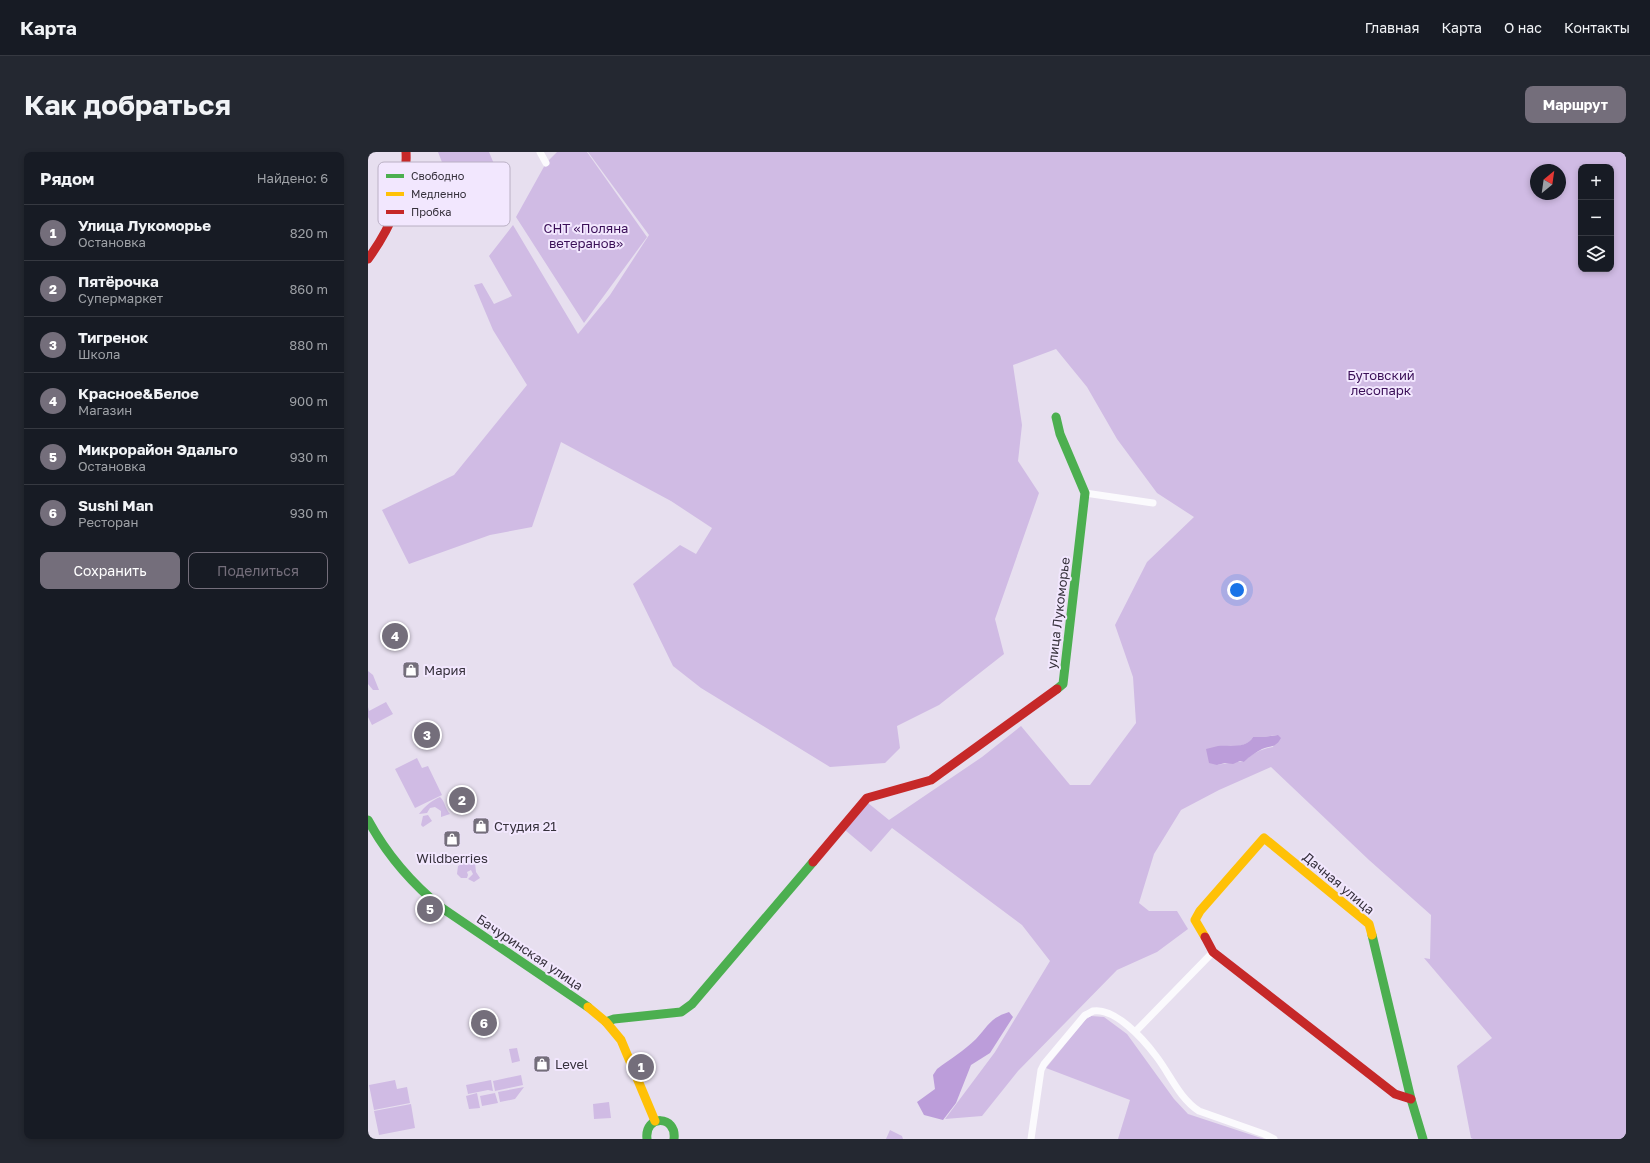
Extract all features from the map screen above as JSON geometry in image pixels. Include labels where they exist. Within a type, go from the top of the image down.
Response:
[{"type":"street","points":[[540,152],[546,163]]},
{"type":"street","points":[[368,259],[380,241],[387,226]]},
{"type":"street","name":"улица Лукоморье","points":[[606,1022],[614,1019],[681,1012],[692,1004],[867,798],[931,780],[1025,714],[1063,684],[1085,493],[1060,434],[1056,417]]},
{"type":"street","points":[[1085,493],[1153,503]]},
{"type":"street","name":"Бачуринская улица","points":[[369,826],[398,868],[425,894],[442,908],[589,1008],[606,1022],[622,1040],[655,1121]]},
{"type":"street","name":"Дачная улица","points":[[1411,1099],[1395,1094],[1213,952],[1195,920],[1200,911],[1264,838],[1369,924],[1411,1099],[1423,1139]]},
{"type":"street","points":[[1135,1032],[1213,952]]},
{"type":"street","points":[[1031,1139],[1044,1064],[1085,1015],[1094,1011],[1104,1012],[1116,1017],[1135,1032],[1156,1055],[1184,1098],[1191,1106],[1199,1111],[1274,1139]]},
{"type":"street","points":[[647,1139],[647,1129],[650,1124],[660,1120],[670,1124],[674,1129],[674,1139]]},
{"type":"green space","points":[[438,152],[489,152],[493,162],[442,162]]},
{"type":"green space","name":"СНТ «Поляна ветеранов»","points":[[557,152],[587,152],[647,237],[584,323],[516,217],[546,163]]},
{"type":"green space","name":"Бутовский лесопарк","points":[[588,152],[1626,152],[1626,1139],[1471,1138],[1457,1066],[1492,1038],[1424,958],[1430,959],[1431,915],[1369,860],[1271,767],[1219,790],[1181,810],[1154,854],[1139,903],[1149,911],[1177,911],[1188,929],[1157,952],[1117,970],[1018,1071],[982,1116],[945,1119],[995,1052],[1050,961],[1022,925],[892,828],[871,852],[845,830],[868,803],[889,820],[982,757],[1021,726],[1070,785],[1090,785],[1136,723],[1133,677],[1115,625],[1147,562],[1194,517],[1157,493],[1117,439],[1087,387],[1056,349],[1013,365],[1022,425],[1018,461],[1039,493],[995,619],[1004,654],[939,705],[897,726],[900,748],[885,763],[830,767],[701,688],[673,666],[633,584],[680,545],[696,554],[712,528],[671,501],[561,442],[532,527],[490,535],[409,564],[382,510],[454,475],[527,385],[493,330],[474,285],[482,283],[494,304],[512,296],[489,256],[513,225],[578,334],[610,295],[649,235]],"holes":[[[1277,735],[1273,747],[1257,752],[1244,762],[1217,765],[1220,746],[1238,746],[1247,743],[1253,737]]]},
{"type":"green space","points":[[368,671],[373,675],[379,690],[373,690],[368,684]]},
{"type":"green space","points":[[386,702],[393,714],[372,725],[368,717],[368,707],[369,711]]},
{"type":"green space","points":[[417,758],[422,768],[428,766],[442,795],[415,808],[395,769]]},
{"type":"green space","points":[[440,797],[450,814],[441,817],[441,811],[435,807],[430,808],[427,813],[419,814],[428,804]]},
{"type":"green space","points":[[428,815],[432,821],[423,827],[421,825],[423,816]]},
{"type":"green space","points":[[467,861],[472,861],[475,863],[476,872],[480,878],[474,882],[468,879],[473,874],[471,870],[467,872],[467,878],[461,878],[457,874],[458,866]]},
{"type":"green space","points":[[1091,1016],[1104,1017],[1127,1034],[1174,1099],[1188,1114],[1264,1139],[1118,1139],[1130,1100],[1046,1068],[1085,1020]]},
{"type":"green space","points":[[517,1048],[520,1061],[512,1063],[509,1049]]},
{"type":"green space","points":[[521,1075],[523,1085],[495,1091],[493,1081]]},
{"type":"green space","points":[[395,1080],[397,1089],[407,1087],[410,1103],[374,1110],[369,1085]]},
{"type":"green space","points":[[491,1080],[493,1091],[488,1090],[468,1094],[466,1085]]},
{"type":"green space","points":[[524,1087],[515,1099],[500,1102],[498,1092]]},
{"type":"green space","points":[[477,1093],[480,1108],[469,1109],[466,1096]]},
{"type":"green space","points":[[495,1093],[498,1103],[482,1106],[480,1096]]},
{"type":"green space","points":[[609,1102],[611,1118],[594,1119],[593,1104]]},
{"type":"green space","points":[[411,1104],[415,1128],[379,1135],[374,1111]]},
{"type":"green space","points":[[890,1130],[902,1136],[903,1139],[886,1139]]},
{"type":"shaded area","points":[[1278,735],[1281,738],[1277,744],[1260,750],[1244,762],[1240,761],[1233,764],[1225,763],[1217,765],[1209,763],[1206,749],[1218,746],[1242,745],[1250,741],[1253,737]]},
{"type":"shaded area","points":[[1009,1012],[1013,1017],[990,1053],[971,1065],[956,1103],[943,1120],[924,1115],[917,1102],[935,1089],[933,1075],[937,1069],[972,1043],[990,1022]]},
{"type":"traffic: fast","points":[[1056,417],[1060,434],[1085,493],[1063,684],[1057,689]]},
{"type":"traffic: fast","points":[[368,820],[375,833],[400,868],[420,889],[442,908],[588,1007]]},
{"type":"traffic: fast","points":[[606,1022],[614,1019],[681,1012],[692,1004],[813,862]]},
{"type":"traffic: fast","points":[[1372,935],[1411,1099],[1423,1139]]},
{"type":"traffic: fast","points":[[647,1139],[647,1131],[650,1125],[660,1121],[671,1125],[674,1131],[674,1139]]},
{"type":"traffic: slow","points":[[1205,937],[1195,920],[1200,911],[1264,838],[1369,924],[1372,935]]},
{"type":"traffic: slow","points":[[588,1007],[606,1022],[621,1040],[655,1121]]},
{"type":"traffic: jam","points":[[406,152],[406,162]]},
{"type":"traffic: jam","points":[[368,259],[388,226]]},
{"type":"traffic: jam","points":[[813,862],[867,798],[931,780],[1057,689]]},
{"type":"traffic: jam","points":[[1205,937],[1213,952],[1395,1094],[1411,1099]]},
{"type":"place","name":"Красное&Белое","points":[[395,636]]},
{"type":"place","name":"Мария","points":[[411,670]]},
{"type":"place","name":"Тигренок","points":[[427,735]]},
{"type":"place","name":"Пятёрочка","points":[[462,800]]},
{"type":"place","name":"Студия 21","points":[[481,826]]},
{"type":"place","name":"Wildberries","points":[[452,839]]},
{"type":"place","name":"Микрорайон Эдальго","points":[[430,909]]},
{"type":"place","name":"Sushi Man","points":[[484,1023]]},
{"type":"place","name":"Level","points":[[542,1064]]},
{"type":"place","name":"Улица Лукоморье","points":[[641,1067]]}]
